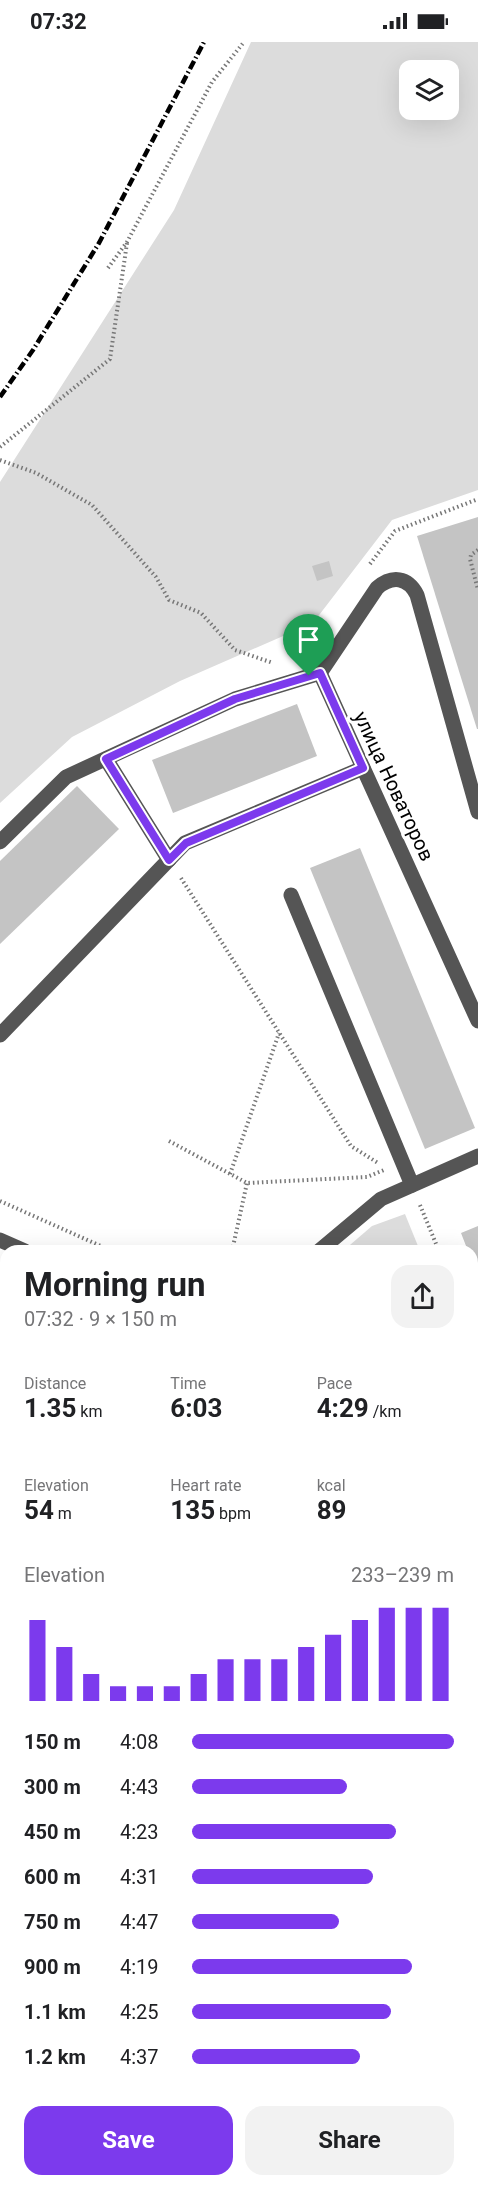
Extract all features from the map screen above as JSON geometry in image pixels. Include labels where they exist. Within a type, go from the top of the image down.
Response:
[{"type":"street","points":[[0,842],[66,777],[235,699],[314,675],[377,588],[385,581],[395,579],[409,584],[417,595],[478,812]]},
{"type":"street","name":"улица Новаторов","points":[[314,675],[363,768],[478,1019]]},
{"type":"street","points":[[106,759],[169,860]]},
{"type":"street","points":[[0,1035],[186,843],[363,768]]},
{"type":"street","points":[[291,895],[412,1185]]},
{"type":"street","points":[[326,1245],[381,1199],[478,1156]]},
{"type":"path","points":[[108,268],[127,242],[212,82],[244,42]]},
{"type":"path","points":[[0,447],[110,359],[127,242]]},
{"type":"path","points":[[0,460],[36,473],[92,505],[156,577],[169,600],[201,613],[235,650],[314,675]]},
{"type":"path","points":[[478,550],[471,555],[470,559],[478,590]]},
{"type":"path","points":[[168,1141],[247,1183],[367,1177],[386,1169],[351,1146],[169,860]]},
{"type":"path","points":[[230,1174],[279,1032]]},
{"type":"path","points":[[233,1245],[247,1183]]},
{"type":"path","points":[[412,1185],[437,1245]]},
{"type":"path","points":[[0,1200],[99,1245]]},
{"type":"shaded area","points":[[251,42],[478,42],[478,490],[392,520],[313,623],[180,681],[72,737],[0,803],[0,482],[174,210]]},
{"type":"shaded area","points":[[405,1214],[418,1245],[350,1245],[372,1226]]},
{"type":"building","points":[[478,517],[478,729],[477,729],[417,536]]},
{"type":"building","points":[[329,561],[333,576],[317,581],[312,566]]},
{"type":"building","points":[[297,704],[317,756],[173,813],[152,760]]},
{"type":"building","points":[[77,786],[119,829],[0,944],[0,861]]},
{"type":"building","points":[[360,848],[475,1128],[425,1149],[310,868]]},
{"type":"building","points":[[478,1226],[478,1245],[466,1245],[461,1233]]},
{"type":"railway","points":[[0,397],[33,350],[99,243],[204,42]]},
{"type":"route","points":[[320,673],[363,768],[186,843],[169,860],[106,759],[235,699],[309,676],[320,673]]}]
